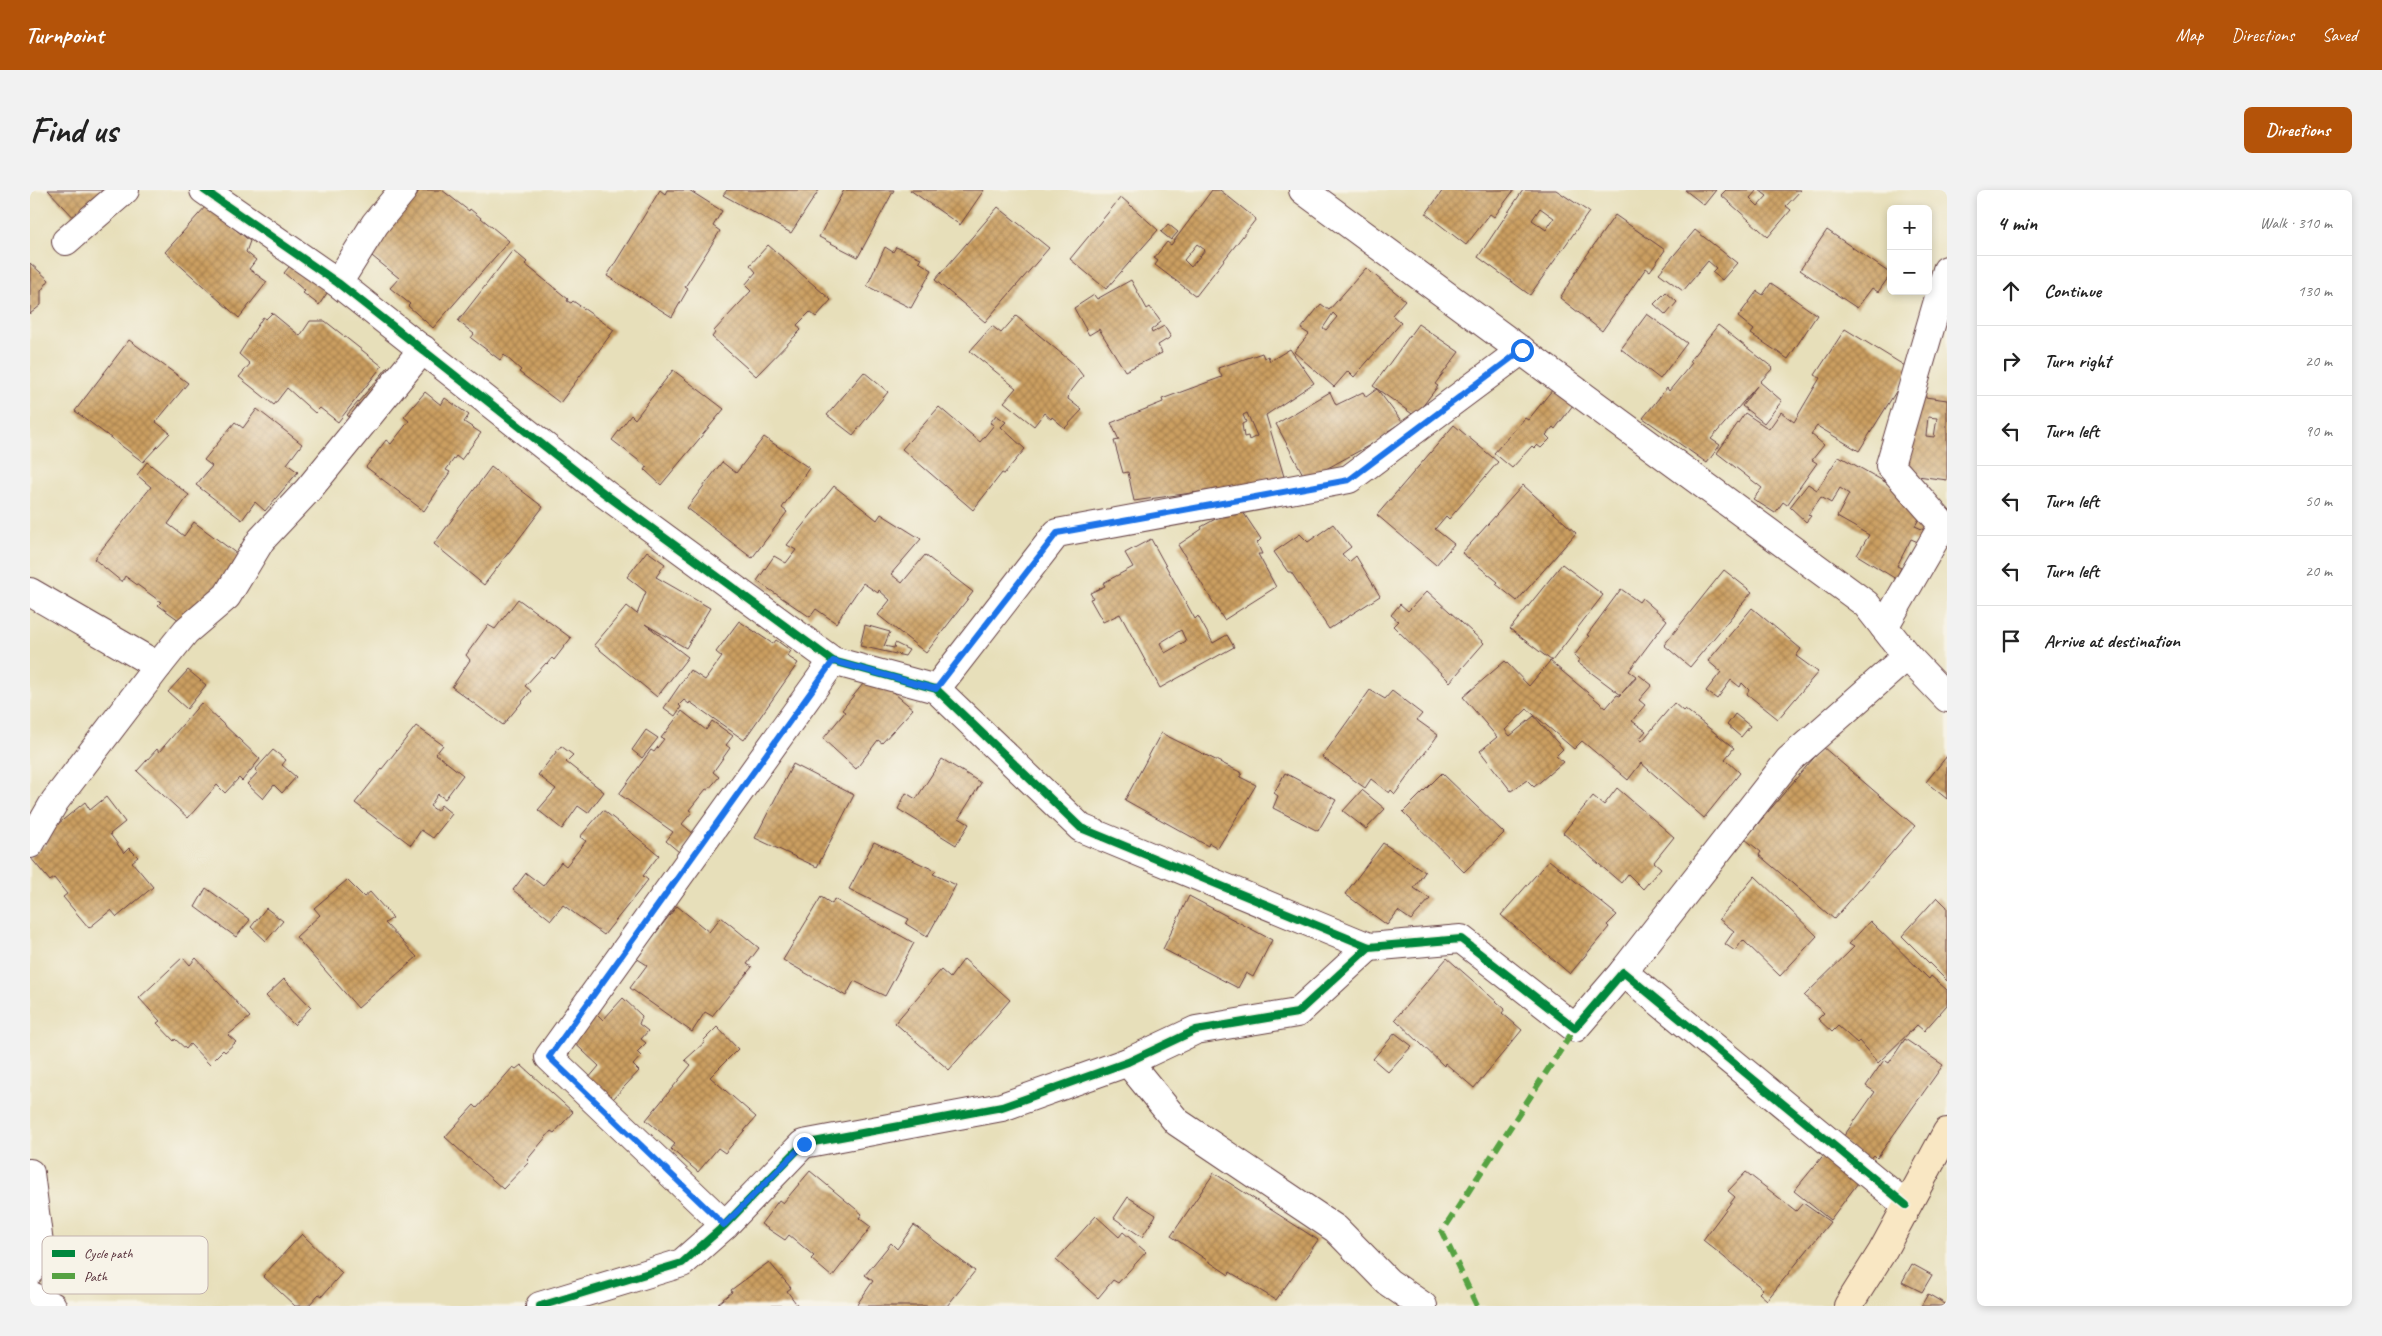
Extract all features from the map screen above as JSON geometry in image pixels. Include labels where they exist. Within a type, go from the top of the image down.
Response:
[{"type":"main road","points":[[1848,1306],[1882,1252],[1947,1132]]},
{"type":"street","points":[[66,241],[124,190]]},
{"type":"street","points":[[204,190],[338,283],[605,494],[833,661],[936,689],[1080,828],[1369,947],[1462,939],[1575,1028],[1623,972],[1789,760],[1907,656]]},
{"type":"street","points":[[338,283],[375,224],[403,190]]},
{"type":"street","points":[[1303,190],[1866,604],[1907,656],[1947,698]]},
{"type":"street","points":[[1884,627],[1943,526],[1890,465],[1947,270]]},
{"type":"street","points":[[30,844],[55,802],[158,666],[186,631],[227,596],[261,540],[308,490],[423,349]]},
{"type":"street","points":[[936,689],[1057,533],[1349,480],[1522,350]]},
{"type":"street","points":[[30,592],[158,666]]},
{"type":"street","points":[[724,1225],[549,1057],[833,661]]},
{"type":"street","points":[[540,1306],[682,1263],[724,1225],[804,1144],[1002,1107],[1128,1062],[1196,1030],[1297,1013],[1369,947]]},
{"type":"street","points":[[1623,972],[1906,1205]]},
{"type":"street","points":[[1128,1062],[1177,1122],[1336,1229],[1388,1282],[1423,1306]]},
{"type":"street","points":[[30,1173],[39,1244],[30,1271]]},
{"type":"street","points":[[30,1295],[52,1306]]},
{"type":"building","points":[[48,190],[110,190],[78,222]]},
{"type":"building","points":[[420,190],[442,190],[469,211],[470,209],[509,241],[433,328],[408,306],[410,304],[390,288],[399,278],[367,252]]},
{"type":"building","points":[[660,190],[665,194],[667,190],[689,190],[722,211],[713,226],[720,231],[685,287],[688,289],[672,317],[607,276]]},
{"type":"building","points":[[727,190],[819,190],[791,233],[723,195]]},
{"type":"building","points":[[844,190],[894,190],[858,257],[819,237]]},
{"type":"building","points":[[910,190],[984,190],[960,225]]},
{"type":"building","points":[[1212,190],[1220,190],[1256,219],[1196,296],[1155,265],[1158,261],[1154,258],[1167,242],[1171,245]],"holes":[[[1197,244],[1205,250],[1191,267],[1184,260]]]},
{"type":"building","points":[[1443,190],[1514,190],[1494,217],[1490,214],[1466,245],[1426,214]]},
{"type":"building","points":[[1523,190],[1556,190],[1589,212],[1530,295],[1478,257]],"holes":[[[1540,208],[1554,218],[1546,230],[1532,220]]]},
{"type":"building","points":[[1685,190],[1716,190],[1704,205]]},
{"type":"building","points":[[1726,190],[1757,190],[1750,198],[1758,206],[1767,196],[1759,190],[1801,190],[1786,206],[1791,210],[1768,237],[1721,195]]},
{"type":"building","points":[[1121,197],[1158,230],[1106,289],[1070,259]]},
{"type":"building","points":[[206,206],[250,241],[246,252],[256,260],[249,269],[267,282],[239,318],[165,252]]},
{"type":"building","points":[[998,207],[1049,248],[985,322],[935,280]]},
{"type":"building","points":[[1615,215],[1665,250],[1650,271],[1646,268],[1602,331],[1560,298],[1582,262]]},
{"type":"building","points":[[1168,224],[1178,232],[1171,240],[1161,232]]},
{"type":"building","points":[[1695,230],[1737,263],[1722,280],[1712,272],[1716,268],[1708,261],[1683,291],[1659,273]]},
{"type":"building","points":[[1827,230],[1887,271],[1887,280],[1878,292],[1872,288],[1857,308],[1800,270]]},
{"type":"building","points":[[768,245],[831,300],[816,317],[810,312],[797,325],[801,330],[756,376],[712,337],[715,333],[714,331],[751,291],[745,285],[756,272],[750,265]]},
{"type":"building","points":[[885,247],[893,252],[896,247],[921,258],[919,262],[932,270],[911,308],[867,286]]},
{"type":"building","points":[[513,250],[527,262],[525,264],[568,299],[567,301],[571,303],[573,301],[614,330],[560,403],[519,372],[521,370],[504,355],[500,360],[471,338],[474,334],[458,321]]},
{"type":"building","points":[[294,261],[327,293],[319,305],[303,293],[305,291],[284,273]]},
{"type":"building","points":[[30,263],[49,280],[41,291],[41,305],[30,314]]},
{"type":"building","points":[[1366,268],[1405,300],[1392,315],[1401,323],[1354,377],[1348,371],[1334,387],[1294,352],[1309,334],[1301,329],[1321,304],[1329,310]],"holes":[[[1333,313],[1337,317],[1326,330],[1323,328]]]},
{"type":"building","points":[[1131,280],[1147,309],[1150,307],[1161,322],[1151,330],[1152,333],[1164,326],[1171,337],[1158,345],[1162,353],[1125,371],[1099,329],[1089,335],[1074,308],[1094,295],[1097,299]]},
{"type":"building","points":[[1771,283],[1817,315],[1788,359],[1751,334],[1754,330],[1738,317],[1757,291],[1763,295]]},
{"type":"building","points":[[1666,292],[1677,302],[1666,315],[1654,304]]},
{"type":"building","points":[[272,313],[300,336],[310,321],[325,321],[382,366],[338,422],[320,408],[315,413],[287,388],[274,405],[239,377],[250,364],[239,354],[263,317],[266,319]]},
{"type":"building","points":[[1647,314],[1687,343],[1660,379],[1621,349]]},
{"type":"building","points":[[1016,316],[1074,364],[1083,376],[1069,394],[1068,399],[1082,410],[1065,428],[1044,413],[1034,426],[1004,402],[1016,388],[970,351],[992,326],[1001,333]]},
{"type":"building","points":[[1418,324],[1459,352],[1435,384],[1438,386],[1415,416],[1373,386]]},
{"type":"building","points":[[1718,325],[1773,368],[1760,382],[1782,401],[1764,423],[1742,406],[1757,386],[1711,439],[1720,445],[1707,463],[1643,418],[1667,388],[1669,391],[1692,363],[1690,360]]},
{"type":"building","points":[[1845,329],[1910,369],[1859,451],[1817,426],[1811,434],[1824,445],[1812,460],[1817,463],[1787,505],[1783,502],[1775,513],[1753,499],[1762,488],[1717,453],[1745,413],[1769,429],[1781,412],[1794,422],[1820,378],[1815,375]]},
{"type":"building","points":[[129,340],[188,383],[156,422],[170,433],[143,462],[75,411]]},
{"type":"building","points":[[1290,349],[1314,383],[1266,415],[1285,480],[1134,501],[1128,472],[1123,473],[1114,441],[1119,440],[1111,423],[1163,402],[1162,399],[1222,377],[1218,368],[1262,353],[1264,358],[1268,356],[1270,361]],"holes":[[[1247,413],[1257,436],[1249,440],[1248,436],[1244,437],[1242,424],[1246,422],[1243,415]]]},
{"type":"building","points":[[388,367],[396,374],[356,422],[347,415]]},
{"type":"building","points":[[673,370],[724,409],[661,485],[645,470],[647,467],[612,440],[631,415],[635,419]]},
{"type":"building","points":[[864,372],[888,392],[853,435],[827,415]]},
{"type":"building","points":[[1377,389],[1402,422],[1388,431],[1390,434],[1306,480],[1276,424],[1330,392],[1336,405],[1363,392],[1366,397]]},
{"type":"building","points":[[1553,389],[1573,405],[1555,429],[1553,427],[1546,435],[1550,439],[1541,448],[1537,445],[1534,448],[1532,446],[1512,468],[1494,453],[1525,418],[1528,420]]},
{"type":"building","points":[[425,392],[441,405],[445,398],[469,415],[464,422],[481,433],[461,460],[456,456],[446,470],[450,472],[424,511],[366,467],[386,440],[391,444],[409,421],[404,417]]},
{"type":"building","points":[[1918,396],[1947,400],[1947,480],[1903,474]],"holes":[[[1928,417],[1937,418],[1934,437],[1926,436]]]},
{"type":"building","points":[[939,407],[980,442],[994,425],[990,423],[996,415],[1006,422],[1001,427],[1025,449],[1004,474],[1002,473],[973,510],[902,449]]},
{"type":"building","points":[[257,409],[302,444],[287,464],[298,472],[265,511],[255,502],[242,520],[196,485],[212,466],[204,460],[235,422],[243,428]]},
{"type":"building","points":[[1454,425],[1498,462],[1449,519],[1446,516],[1435,529],[1454,544],[1436,565],[1377,515]]},
{"type":"building","points":[[764,437],[809,468],[782,508],[787,512],[752,558],[687,508],[722,462],[736,473]]},
{"type":"building","points":[[1839,456],[1917,500],[1924,510],[1915,526],[1924,530],[1918,542],[1911,539],[1897,566],[1901,568],[1896,579],[1857,555],[1869,535],[1837,517],[1849,494],[1840,488],[1831,503],[1821,497],[1808,515],[1811,516],[1806,522],[1790,507],[1808,484],[1817,490]]},
{"type":"building","points":[[147,462],[189,495],[168,524],[184,536],[194,522],[241,557],[194,617],[183,623],[158,605],[161,602],[125,576],[122,582],[94,559],[151,487],[137,475]]},
{"type":"building","points":[[491,467],[543,507],[484,585],[434,544]]},
{"type":"building","points":[[1523,485],[1576,533],[1517,601],[1496,584],[1498,582],[1462,553]]},
{"type":"building","points":[[834,486],[877,520],[881,514],[921,539],[891,574],[902,583],[925,555],[973,592],[926,653],[878,615],[890,600],[879,590],[878,593],[863,583],[836,623],[816,609],[810,617],[757,581],[774,556],[786,563],[796,550],[787,545]]},
{"type":"building","points":[[1239,506],[1261,539],[1257,543],[1262,554],[1258,554],[1276,587],[1224,620],[1178,545],[1202,529],[1201,527]]},
{"type":"building","points":[[1333,524],[1351,547],[1342,554],[1349,562],[1356,556],[1380,596],[1329,629],[1291,572],[1288,572],[1274,552],[1300,534],[1308,542]]},
{"type":"building","points":[[1151,539],[1195,619],[1198,616],[1213,643],[1227,635],[1234,647],[1160,688],[1120,614],[1103,622],[1090,599],[1093,598],[1090,593],[1105,586],[1103,583],[1133,567],[1125,553]],"holes":[[[1181,630],[1186,641],[1165,653],[1160,643]]]},
{"type":"building","points":[[647,551],[665,564],[656,577],[710,608],[686,648],[645,624],[688,657],[657,697],[594,645],[627,606],[637,614],[646,592],[627,577]]},
{"type":"building","points":[[1562,564],[1603,595],[1552,661],[1510,629]]},
{"type":"building","points":[[1724,570],[1752,592],[1690,667],[1664,645]]},
{"type":"building","points":[[1621,589],[1639,602],[1642,598],[1667,620],[1629,671],[1636,676],[1622,693],[1639,675],[1652,685],[1639,700],[1645,705],[1632,721],[1646,731],[1639,739],[1642,741],[1674,703],[1683,711],[1685,709],[1734,748],[1725,759],[1740,773],[1704,818],[1641,763],[1628,780],[1582,741],[1574,749],[1527,709],[1505,730],[1510,736],[1534,716],[1563,749],[1556,756],[1563,762],[1534,787],[1527,780],[1511,791],[1480,751],[1497,737],[1463,697],[1505,661],[1529,686],[1550,661],[1606,708],[1617,695],[1621,695],[1577,662],[1580,660],[1574,656]]},
{"type":"building","points":[[1427,591],[1484,643],[1450,682],[1393,626],[1398,621],[1391,615],[1400,604],[1408,611]]},
{"type":"building","points":[[518,599],[571,638],[554,660],[552,658],[546,663],[525,686],[531,691],[503,725],[452,687],[470,660],[466,655],[488,625],[495,629]]},
{"type":"building","points":[[1752,608],[1801,649],[1796,656],[1818,672],[1778,719],[1747,694],[1749,690],[1742,683],[1740,687],[1731,680],[1717,699],[1706,691],[1721,672],[1708,661]]},
{"type":"building","points":[[739,621],[773,644],[776,640],[791,651],[787,656],[798,663],[744,740],[690,702],[689,704],[684,700],[679,705],[681,707],[675,716],[664,708],[690,670],[705,680],[722,657],[716,652]]},
{"type":"building","points":[[865,625],[890,632],[884,646],[894,648],[895,643],[909,650],[905,656],[860,646]]},
{"type":"building","points":[[188,670],[206,685],[187,709],[168,692]]},
{"type":"building","points":[[871,674],[913,709],[882,743],[878,740],[856,769],[823,739],[845,712],[842,710]]},
{"type":"building","points":[[1370,690],[1385,699],[1392,691],[1422,714],[1417,720],[1438,735],[1395,794],[1391,790],[1389,793],[1371,779],[1365,788],[1322,757]]},
{"type":"building","points":[[201,703],[260,759],[242,781],[239,778],[225,793],[217,785],[188,818],[137,771],[157,749],[159,752]]},
{"type":"building","points":[[682,711],[706,730],[712,721],[733,736],[726,745],[730,748],[713,772],[719,777],[708,790],[706,789],[689,810],[692,812],[682,824],[694,834],[679,852],[666,841],[673,832],[619,794],[651,750],[654,752],[664,739],[661,738]]},
{"type":"building","points":[[1735,714],[1750,726],[1741,737],[1727,725]]},
{"type":"building","points":[[416,726],[443,745],[436,754],[463,775],[445,799],[438,794],[430,806],[437,811],[441,805],[452,814],[433,838],[421,830],[411,845],[355,803]]},
{"type":"building","points":[[646,730],[658,738],[642,758],[632,750]]},
{"type":"building","points":[[1161,733],[1242,773],[1240,777],[1256,785],[1218,848],[1209,843],[1208,846],[1125,800]]},
{"type":"building","points":[[561,746],[573,755],[566,762],[604,792],[588,813],[578,806],[562,829],[538,810],[556,789],[538,775]]},
{"type":"building","points":[[1823,747],[1915,826],[1834,919],[1759,855],[1761,852],[1745,839]]},
{"type":"building","points":[[273,750],[286,760],[282,765],[296,777],[282,793],[274,785],[263,799],[247,784],[258,772],[255,770]]},
{"type":"building","points":[[1947,756],[1947,799],[1926,782]]},
{"type":"building","points":[[942,759],[981,783],[959,818],[969,824],[956,845],[898,809],[906,793],[916,799]]},
{"type":"building","points":[[793,764],[854,795],[817,867],[755,838]]},
{"type":"building","points":[[1285,773],[1336,800],[1318,831],[1273,808],[1278,796],[1274,793]]},
{"type":"building","points":[[1442,773],[1504,833],[1464,872],[1403,812]]},
{"type":"building","points":[[1617,788],[1674,837],[1654,862],[1661,868],[1643,889],[1628,874],[1621,883],[1563,833],[1593,796],[1604,805]]},
{"type":"building","points":[[1362,790],[1385,809],[1366,829],[1343,811]]},
{"type":"building","points":[[106,797],[125,822],[110,834],[124,853],[129,848],[138,857],[132,862],[153,887],[117,917],[111,910],[89,928],[63,897],[67,894],[54,878],[50,881],[30,857],[47,843],[42,837],[85,802],[90,810]]},
{"type":"building","points":[[603,810],[659,855],[643,876],[648,880],[604,935],[563,905],[551,920],[513,890],[526,873],[543,886],[561,862],[566,866],[586,841],[580,837]]},
{"type":"building","points":[[874,842],[936,871],[933,874],[956,885],[927,937],[906,924],[909,919],[849,889]]},
{"type":"building","points":[[1383,843],[1425,872],[1414,888],[1430,899],[1411,920],[1398,911],[1387,925],[1345,894]]},
{"type":"building","points":[[1549,860],[1617,915],[1607,925],[1609,927],[1570,974],[1501,915]]},
{"type":"building","points":[[1755,876],[1817,936],[1780,976],[1743,940],[1735,951],[1725,944],[1734,931],[1719,919]]},
{"type":"building","points":[[347,880],[364,897],[370,892],[393,918],[385,923],[417,957],[358,1008],[296,937],[320,915],[314,908]]},
{"type":"building","points":[[206,888],[250,920],[236,937],[195,907]]},
{"type":"building","points":[[1189,896],[1272,940],[1253,977],[1246,973],[1238,988],[1163,949]]},
{"type":"building","points":[[821,897],[832,904],[834,899],[914,943],[885,996],[854,981],[846,996],[783,960]]},
{"type":"building","points":[[1937,897],[1947,907],[1947,981],[1902,936]]},
{"type":"building","points":[[677,906],[709,932],[721,917],[759,948],[747,964],[752,967],[712,1016],[705,1012],[692,1032],[630,988],[647,965],[636,958]]},
{"type":"building","points":[[266,908],[283,921],[266,941],[251,927]]},
{"type":"building","points":[[1870,921],[1929,979],[1931,976],[1947,990],[1947,1005],[1924,1031],[1917,1025],[1878,1063],[1859,1041],[1857,1043],[1838,1026],[1832,1032],[1818,1019],[1824,1013],[1804,996],[1854,947],[1849,944]]},
{"type":"building","points":[[183,957],[190,965],[196,958],[250,1017],[228,1035],[236,1042],[225,1052],[223,1050],[209,1064],[190,1044],[186,1049],[175,1039],[174,1041],[157,1023],[160,1021],[139,998]]},
{"type":"building","points":[[1447,958],[1505,1009],[1502,1013],[1522,1030],[1474,1088],[1445,1063],[1444,1066],[1395,1019]]},
{"type":"building","points":[[964,959],[1010,1000],[949,1070],[895,1023],[941,970],[950,978]]},
{"type":"building","points":[[284,979],[311,1007],[294,1025],[266,996]]},
{"type":"building","points":[[623,998],[642,1016],[639,1024],[648,1031],[641,1039],[646,1043],[637,1052],[641,1056],[633,1065],[639,1071],[612,1100],[588,1079],[599,1066],[568,1037],[592,1009],[603,1020]]},
{"type":"building","points":[[717,1027],[738,1049],[710,1077],[756,1117],[725,1153],[718,1148],[698,1172],[671,1149],[675,1144],[646,1120],[691,1065],[685,1060],[705,1042],[703,1041]]},
{"type":"building","points":[[1395,1033],[1412,1046],[1388,1072],[1373,1059]]},
{"type":"building","points":[[1905,1039],[1943,1065],[1877,1158],[1874,1155],[1868,1162],[1841,1140],[1875,1092],[1866,1086],[1884,1060],[1889,1063]]},
{"type":"building","points":[[521,1065],[573,1112],[554,1133],[551,1131],[527,1160],[529,1162],[503,1189],[445,1137],[474,1105],[477,1108],[513,1067],[516,1069]]},
{"type":"building","points":[[1826,1152],[1861,1179],[1830,1220],[1794,1191]]},
{"type":"building","points":[[810,1171],[862,1214],[859,1218],[871,1227],[832,1277],[811,1259],[814,1256],[789,1235],[785,1240],[761,1224],[779,1200],[783,1203]]},
{"type":"building","points":[[1746,1172],[1796,1211],[1803,1203],[1830,1222],[1767,1300],[1759,1293],[1763,1289],[1703,1240],[1735,1197],[1728,1191]]},
{"type":"building","points":[[1214,1173],[1318,1240],[1276,1300],[1230,1272],[1229,1275],[1171,1236]]},
{"type":"building","points":[[1128,1197],[1156,1215],[1142,1237],[1114,1218]]},
{"type":"building","points":[[1096,1216],[1119,1237],[1123,1232],[1146,1252],[1118,1283],[1113,1280],[1098,1298],[1056,1260]]},
{"type":"building","points":[[914,1225],[975,1271],[947,1306],[856,1306],[873,1281],[865,1275],[891,1243],[897,1249]]},
{"type":"building","points":[[302,1234],[342,1273],[322,1296],[319,1294],[308,1306],[295,1306],[263,1276]]},
{"type":"building","points":[[769,1262],[791,1288],[787,1291],[798,1306],[721,1306],[718,1303],[732,1292],[731,1290]]},
{"type":"building","points":[[1912,1264],[1932,1275],[1922,1292],[1902,1282]]},
{"type":"building","points":[[1928,1294],[1947,1305],[1947,1306],[1921,1306]]},
{"type":"marked path","points":[[1477,1306],[1442,1232],[1575,1028]]},
{"type":"cycle path","points":[[204,190],[338,283],[605,494],[833,661],[936,689],[1081,828],[1369,947],[1461,939],[1575,1028],[1623,972],[1906,1205]]},
{"type":"cycle path","points":[[540,1306],[682,1263],[725,1225],[803,1144],[1002,1107],[1128,1062],[1196,1030],[1297,1013],[1369,947]]},
{"type":"route","points":[[804,1144],[724,1225],[549,1057],[833,661],[936,689],[1057,533],[1349,480],[1522,350]]}]
